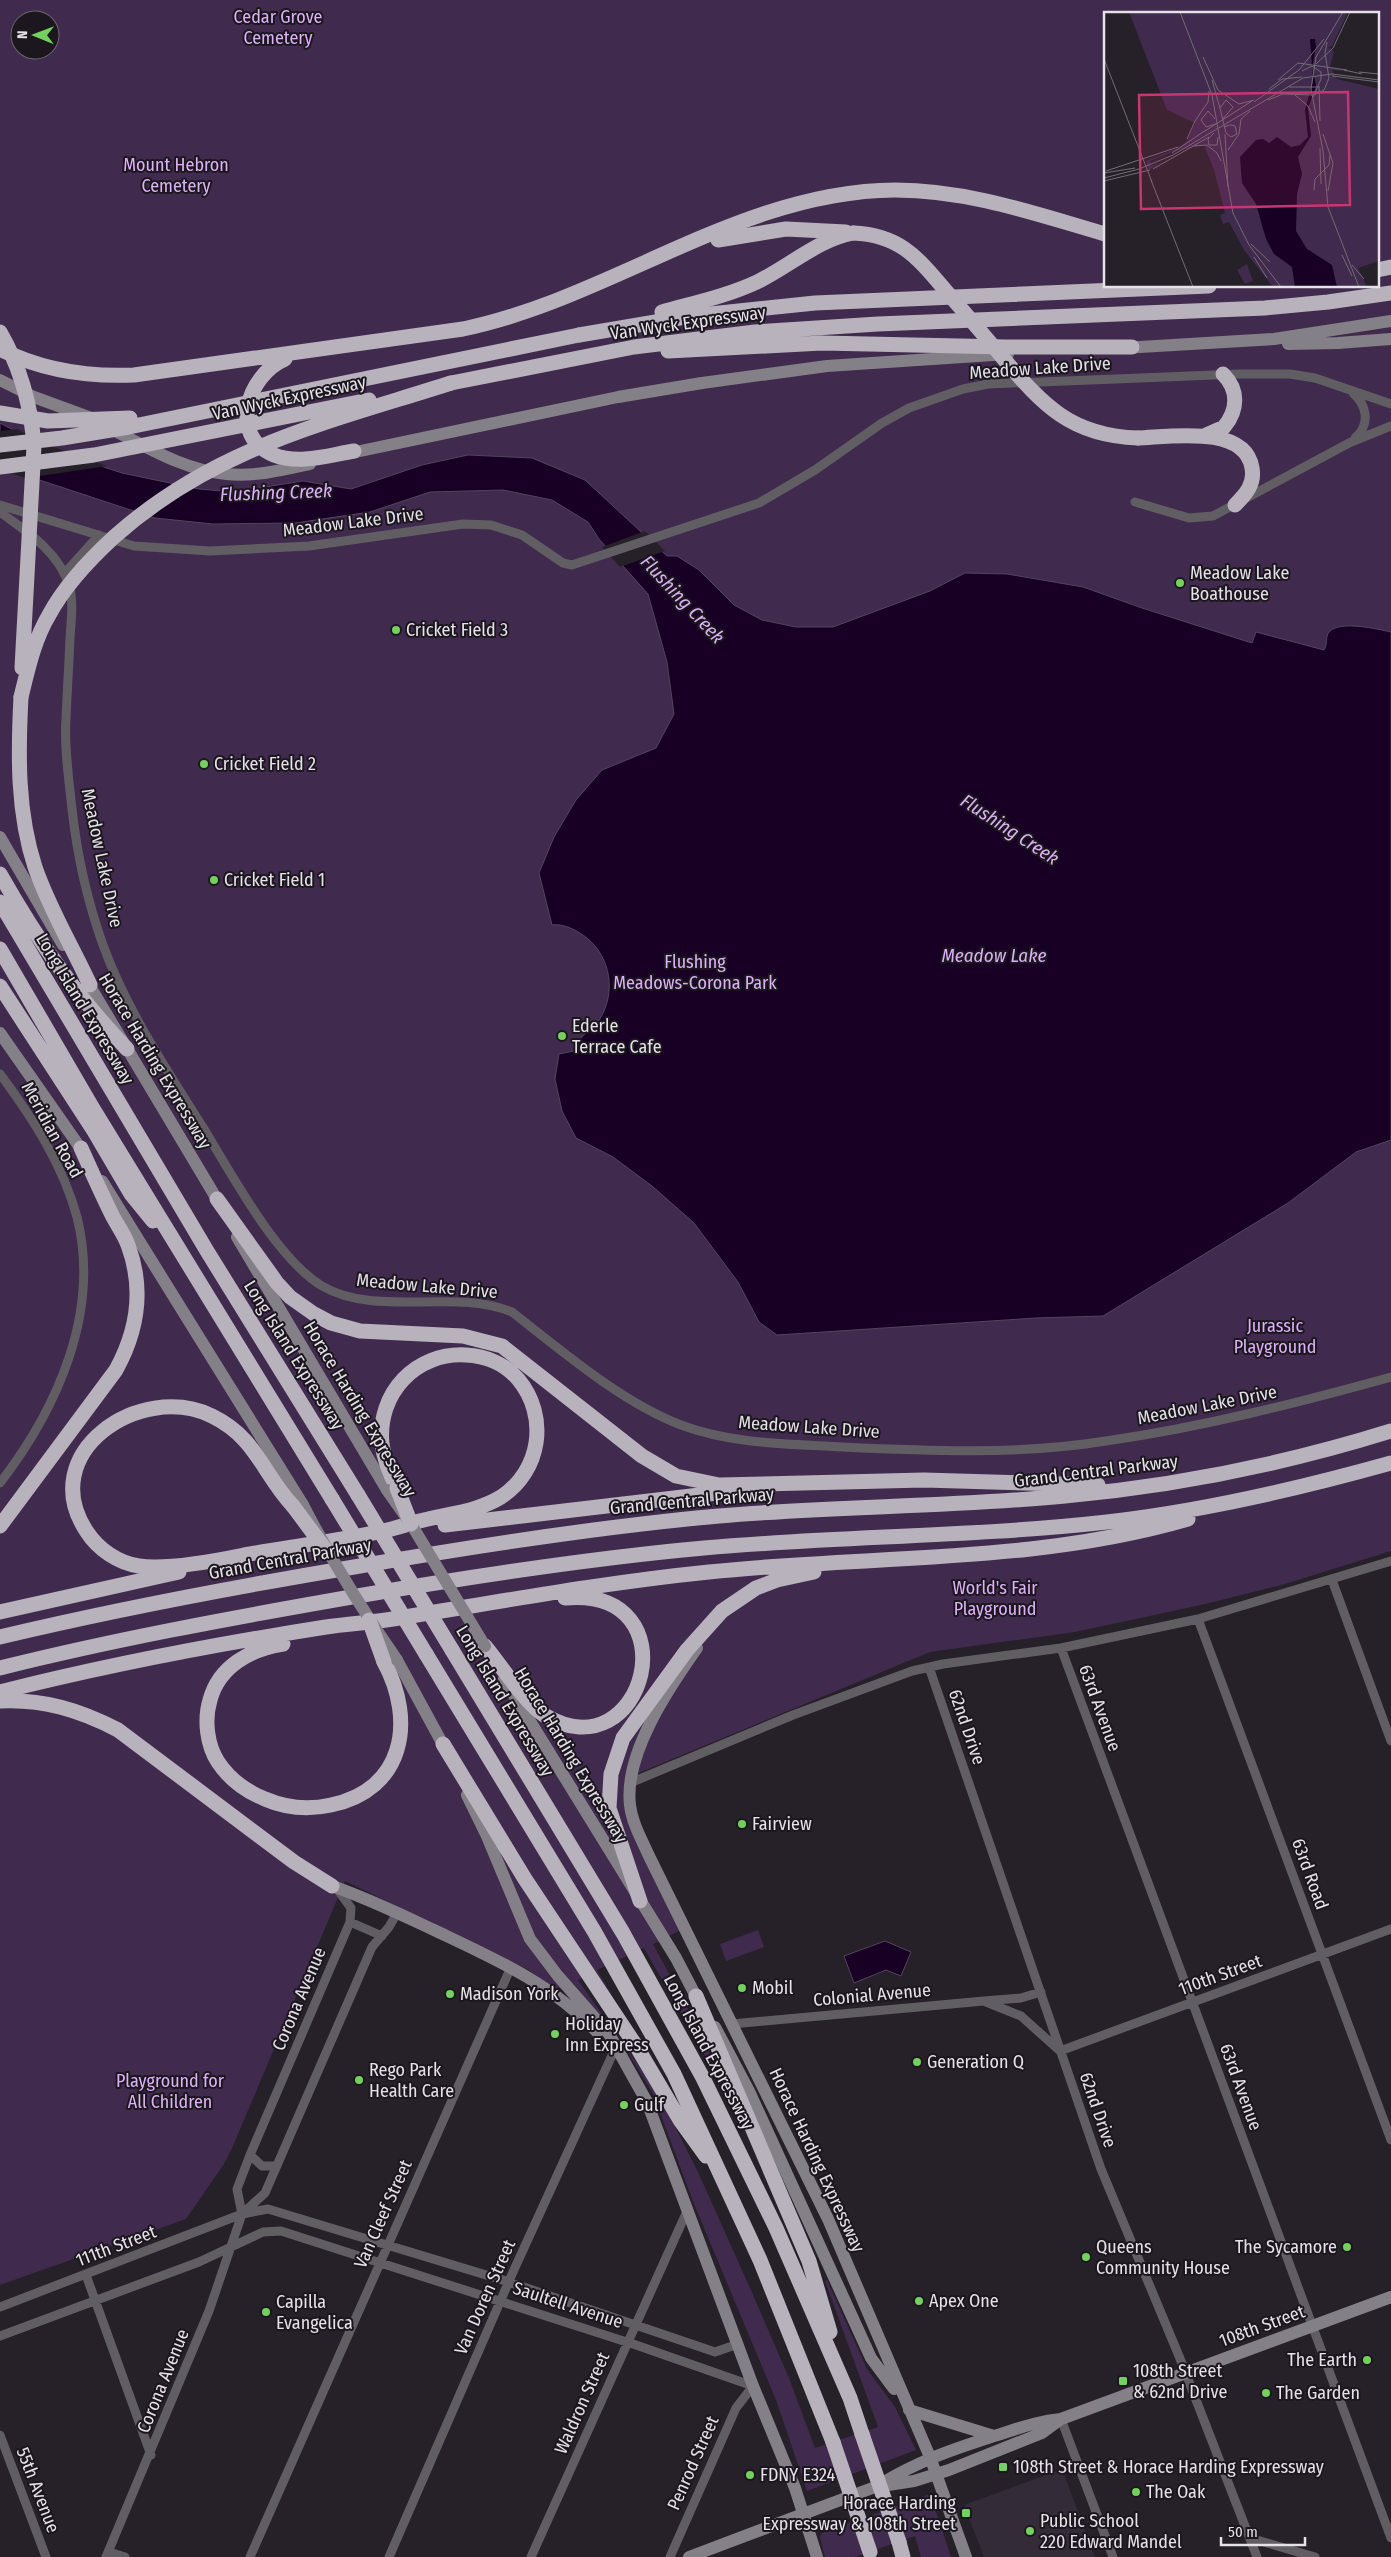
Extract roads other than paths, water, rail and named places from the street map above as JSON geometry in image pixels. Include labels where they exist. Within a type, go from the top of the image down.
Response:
[{"type":"highway","points":[[2,351],[58,369],[119,376],[151,374],[448,332],[503,320],[569,296],[773,210],[836,195],[876,191],[929,191],[967,196],[1104,234]]},
{"type":"highway","points":[[666,255],[705,243],[756,232],[801,229],[872,234],[891,240],[916,257],[1033,393],[1055,413],[1070,422],[1116,437],[1138,438],[1202,435],[1212,434],[1224,427],[1232,413],[1235,392],[1223,374]]},
{"type":"highway","points":[[579,335],[742,288],[773,274],[823,243],[853,233]]},
{"type":"highway","points":[[1378,270],[1391,267]]},
{"type":"highway","name":"Van Wyck Expressway","points":[[0,445],[80,436],[579,335],[691,316],[822,302],[1161,288]]},
{"type":"highway","name":"Van Wyck Expressway","points":[[0,467],[94,456],[584,356],[663,343],[774,330],[1265,308],[1391,293]]},
{"type":"highway","points":[[0,332],[23,380],[31,413],[34,446],[21,697],[19,777],[30,848],[48,899],[90,985]]},
{"type":"highway","points":[[584,356],[822,343],[1006,347],[1132,347]]},
{"type":"highway","points":[[325,350],[287,358],[269,367],[251,392],[248,402],[248,423],[251,433],[261,448],[285,458],[303,459],[354,452]]},
{"type":"highway","points":[[21,697],[35,644],[60,597],[93,557],[152,506],[201,474],[255,448],[451,383]]},
{"type":"highway","points":[[0,414],[61,422],[194,414]]},
{"type":"highway","points":[[1202,435],[1218,437],[1235,445],[1248,456],[1253,479],[1246,494],[1235,505]]},
{"type":"highway","points":[[0,874],[63,975],[90,1010],[127,1049]]},
{"type":"highway","name":"Long Island Expressway","points":[[0,902],[207,1251],[358,1495],[610,1911],[683,2041],[776,2228],[850,2398],[904,2557]]},
{"type":"highway","points":[[0,950],[92,1107],[614,1966],[693,2111],[792,2336],[833,2442],[871,2554]]},
{"type":"highway","points":[[0,986],[94,1131],[131,1194],[188,1264]]},
{"type":"highway","points":[[0,1526],[116,1370],[129,1345],[135,1324],[137,1285],[132,1258],[123,1234],[81,1148]]},
{"type":"highway","points":[[216,1199],[276,1283],[290,1297],[322,1318],[360,1331],[463,1336],[493,1343],[517,1356],[642,1456],[666,1472],[687,1479],[708,1483],[774,1485],[924,1480],[1144,1487]]},
{"type":"highway","points":[[384,1531],[478,1508],[501,1496],[518,1482],[534,1456],[538,1436],[533,1407],[519,1380],[496,1362],[478,1356],[460,1355],[432,1359],[406,1376],[388,1402],[382,1432],[386,1466],[392,1489],[411,1524]]},
{"type":"highway","points":[[326,1549],[298,1505],[245,1439],[225,1424],[201,1411],[175,1406],[150,1408],[124,1416],[102,1430],[82,1456],[75,1478],[78,1513],[87,1532],[94,1541],[112,1556],[143,1567],[219,1560],[384,1531],[774,1485]]},
{"type":"highway","name":"Grand Central Parkway","points":[[0,1637],[229,1588],[455,1549],[571,1532],[756,1513],[1042,1498],[1144,1487],[1265,1465],[1391,1431]]},
{"type":"highway","points":[[0,1692],[225,1644],[329,1626],[478,1605],[561,1590],[710,1571],[820,1563],[897,1560],[1014,1550],[1139,1533],[1271,1494],[1391,1463]]},
{"type":"highway","points":[[0,1668],[121,1640],[234,1618],[538,1567],[660,1552],[755,1544],[1084,1524],[1190,1510],[1271,1494]]},
{"type":"highway","points":[[0,1612],[174,1574],[219,1560]]},
{"type":"highway","points":[[640,1901],[610,1808],[609,1786],[614,1760],[623,1738],[687,1650],[722,1612],[745,1594],[777,1580],[897,1560]]},
{"type":"highway","points":[[478,1605],[576,1597],[604,1603],[621,1613],[634,1628],[643,1646],[644,1668],[637,1690],[623,1710],[596,1724],[574,1726],[554,1720],[530,1704],[485,1646]]},
{"type":"highway","points":[[374,1621],[390,1661],[391,1676],[398,1700],[400,1738],[389,1768],[375,1785],[358,1797],[316,1808],[281,1805],[257,1796],[237,1784],[215,1757],[208,1734],[208,1710],[219,1679],[234,1664],[251,1653],[271,1646],[329,1636],[374,1621]]},
{"type":"highway","points":[[0,1701],[40,1702],[64,1707],[97,1719],[118,1730],[294,1862],[332,1886]]},
{"type":"highway","points":[[443,1744],[525,1879],[638,2049],[680,2120],[726,2186]]},
{"type":"highway","points":[[696,1996],[809,2261],[850,2398]]},
{"type":"main road","points":[[0,380],[34,397],[88,417],[165,456],[212,472],[240,474],[266,472],[309,464],[354,452],[618,397],[761,374],[895,360],[1243,342],[1303,336],[1391,321]]},
{"type":"main road","points":[[1243,342],[1313,345],[1391,339]]},
{"type":"main road","name":"Horace Harding Expressway","points":[[0,837],[60,940],[90,985],[247,1254],[392,1489]]},
{"type":"main road","points":[[0,1033],[81,1148],[298,1505]]},
{"type":"main road","name":"Horace Harding Expressway","points":[[411,1524],[512,1693],[676,1958],[696,1996],[727,2047],[871,2358],[908,2410]]},
{"type":"main road","points":[[326,1549],[374,1621]]},
{"type":"main road","name":"Horace Harding Expressway","points":[[722,1612],[689,1660],[656,1716],[635,1759],[630,1783],[630,1806],[637,1828],[828,2219],[930,2458],[966,2557]]},
{"type":"main road","points":[[390,1661],[443,1744],[486,1834],[530,1939],[558,1976],[609,2034],[648,2102],[753,2386],[795,2488],[817,2557]]},
{"type":"main road","points":[[332,1886],[397,1913],[511,1967],[573,2009],[629,2067]]},
{"type":"main road","name":"108th Street","points":[[689,2557],[875,2487],[910,2466],[930,2458],[1039,2421],[1061,2419],[1391,2297]]},
{"type":"main road","points":[[908,2410],[994,2436]]},
{"type":"main road","name":"108th Street","points":[[875,2487],[914,2481],[936,2474],[1042,2433],[1061,2419]]},
{"type":"street","name":"Meadow Lake Drive","points":[[0,505],[134,546],[210,550],[309,546],[464,524],[491,525],[522,535],[540,545],[563,563],[572,565],[759,502],[815,470],[882,423],[930,399],[962,389],[988,384],[1223,374],[1296,374],[1315,378],[1391,404]]},
{"type":"street","points":[[1346,388],[1362,403],[1366,416],[1362,430],[1349,443]]},
{"type":"street","points":[[1135,502],[1195,519],[1214,516],[1349,443],[1391,426]]},
{"type":"street","name":"Meadow Lake Drive","points":[[0,512],[39,540],[64,574],[69,586],[72,607],[65,723],[73,814],[86,884],[103,944],[139,1023],[264,1225],[302,1272],[324,1286],[362,1299],[476,1304],[501,1308],[512,1312],[638,1405],[682,1426],[715,1435],[764,1443],[975,1451],[1104,1442],[1262,1412],[1391,1377]]},
{"type":"street","points":[[64,574],[99,535]]},
{"type":"street","name":"Meridian Road","points":[[0,1074],[43,1139],[67,1190],[80,1231],[84,1280],[77,1329],[57,1389],[30,1441],[0,1483]]},
{"type":"street","points":[[630,1783],[793,1716],[929,1666],[1060,1648],[1198,1619],[1391,1561]]},
{"type":"street","points":[[1332,1580],[1391,1741]]},
{"type":"street","name":"63rd Road","points":[[1198,1619],[1391,2140]]},
{"type":"street","name":"63rd Avenue","points":[[1060,1648],[1391,2538]]},
{"type":"street","name":"62nd Drive","points":[[929,1666],[1101,2169],[1186,2372],[1257,2557]]},
{"type":"street","points":[[332,1886],[348,1901],[351,1908],[350,1922],[382,1936]]},
{"type":"street","name":"Corona Avenue","points":[[108,2555],[209,2311],[242,2214],[264,2193],[372,1947],[382,1936],[397,1913]]},
{"type":"street","name":"Corona Avenue","points":[[242,2214],[238,2189],[250,2155],[350,1922]]},
{"type":"street","name":"110th Street","points":[[1060,2051],[1391,1929]]},
{"type":"street","name":"Van Cleef Street","points":[[250,2557],[511,1967]]},
{"type":"street","name":"Colonial Avenue","points":[[732,2024],[984,2002],[1021,1998],[1041,1992]]},
{"type":"street","name":"Colonial Avenue","points":[[984,2002],[1021,2016],[1060,2051]]},
{"type":"street","name":"Van Doren Street","points":[[389,2557],[509,2282],[614,2051]]},
{"type":"street","points":[[250,2155],[253,2161],[262,2166],[277,2166]]},
{"type":"street","name":"Saultell Avenue","points":[[242,2214],[268,2209],[509,2282],[715,2352]]},
{"type":"street","name":"Waldron Street","points":[[531,2557],[688,2209]]},
{"type":"street","name":"111th Street","points":[[0,2307],[242,2214]]},
{"type":"street","name":"Saultell Avenue","points":[[230,2248],[263,2232],[280,2231],[501,2300],[704,2367],[753,2386]]},
{"type":"street","points":[[0,2336],[230,2248]]},
{"type":"street","points":[[86,2275],[150,2455]]},
{"type":"street","points":[[704,2367],[715,2352],[738,2344]]},
{"type":"street","name":"Penrod Street","points":[[670,2557],[736,2408],[753,2386]]},
{"type":"street","points":[[1061,2419],[1113,2557]]},
{"type":"street","name":"55th Avenue","points":[[0,2435],[46,2557]]},
{"type":"street","points":[[1250,2538],[1315,2557]]},
{"type":"street","points":[[108,2555],[125,2557]]},
{"type":"water","name":"Meadow Lake","points":[[0,423],[47,448],[122,473],[199,489],[234,492],[303,481],[351,489],[422,465],[468,455],[532,458],[585,480],[667,556],[677,556],[699,570],[734,605],[762,620],[796,627],[833,627],[930,591],[965,573],[1007,574],[1083,587],[1252,643],[1256,632],[1324,650],[1327,636],[1334,628],[1359,626],[1391,632],[1391,1140],[1356,1152],[1288,1203],[1103,1316],[1036,1318],[777,1335],[759,1322],[738,1282],[694,1223],[652,1186],[613,1157],[576,1138],[562,1111],[555,1079],[559,1054],[574,1051],[585,1033],[600,1019],[608,998],[608,976],[606,965],[601,955],[587,938],[566,926],[552,925],[539,873],[554,837],[576,800],[602,770],[656,748],[674,714],[667,662],[648,594],[599,539],[588,522],[552,500],[503,490],[430,492],[370,512],[295,523],[213,524],[155,518],[0,467]]},
{"type":"water","points":[[885,1941],[911,1952],[901,1976],[886,1970],[854,1983],[844,1956]]},
{"type":"place","name":"Meadow Lake Boathouse","points":[[1180,583]]},
{"type":"place","name":"Cricket Field 3","points":[[396,630]]},
{"type":"place","name":"Cricket Field 2","points":[[204,764]]},
{"type":"place","name":"Cricket Field 1","points":[[214,880]]},
{"type":"place","name":"Ederle Terrace Cafe","points":[[562,1036]]},
{"type":"place","name":"Fairview","points":[[742,1824]]},
{"type":"place","name":"Mobil","points":[[742,1988]]},
{"type":"place","name":"Madison York","points":[[450,1994]]},
{"type":"place","name":"Holiday Inn Express","points":[[555,2034]]},
{"type":"place","name":"Generation Q","points":[[917,2062]]},
{"type":"place","name":"Rego Park Health Care","points":[[359,2080]]},
{"type":"place","name":"Gulf","points":[[624,2105]]},
{"type":"place","name":"The Sycamore","points":[[1347,2247]]},
{"type":"place","name":"Queens Community House","points":[[1086,2257]]},
{"type":"place","name":"Apex One","points":[[919,2301]]},
{"type":"place","name":"Capilla Evangelica","points":[[266,2312]]},
{"type":"place","name":"The Earth","points":[[1367,2360]]},
{"type":"place","name":"108th Street & 62nd Drive","points":[[1123,2381]]},
{"type":"place","name":"The Garden","points":[[1266,2393]]},
{"type":"place","name":"108th Street & Horace Harding Expressway","points":[[1003,2467]]},
{"type":"place","name":"FDNY E324","points":[[750,2475]]},
{"type":"place","name":"The Oak","points":[[1136,2492]]},
{"type":"place","name":"Horace Harding Expressway & 108th Street","points":[[966,2513]]},
{"type":"place","name":"Public School 220 Edward Mandel","points":[[1030,2531]]},
{"type":"park label","name":"Cedar Grove Cemetery","points":[[278,27]]},
{"type":"park label","name":"Mount Hebron Cemetery","points":[[176,175]]},
{"type":"park label","name":"Flushing Meadows-Corona Park","points":[[695,972]]},
{"type":"park label","name":"Jurassic Playground","points":[[1275,1336]]},
{"type":"park label","name":"World's Fair Playground","points":[[995,1598]]},
{"type":"park label","name":"Playground for All Children","points":[[170,2091]]},
{"type":"water label","name":"Flushing Creek","points":[[276,492]]},
{"type":"water label","name":"Flushing Creek","points":[[683,599]]},
{"type":"water label","name":"Flushing Creek","points":[[1010,829]]}]
